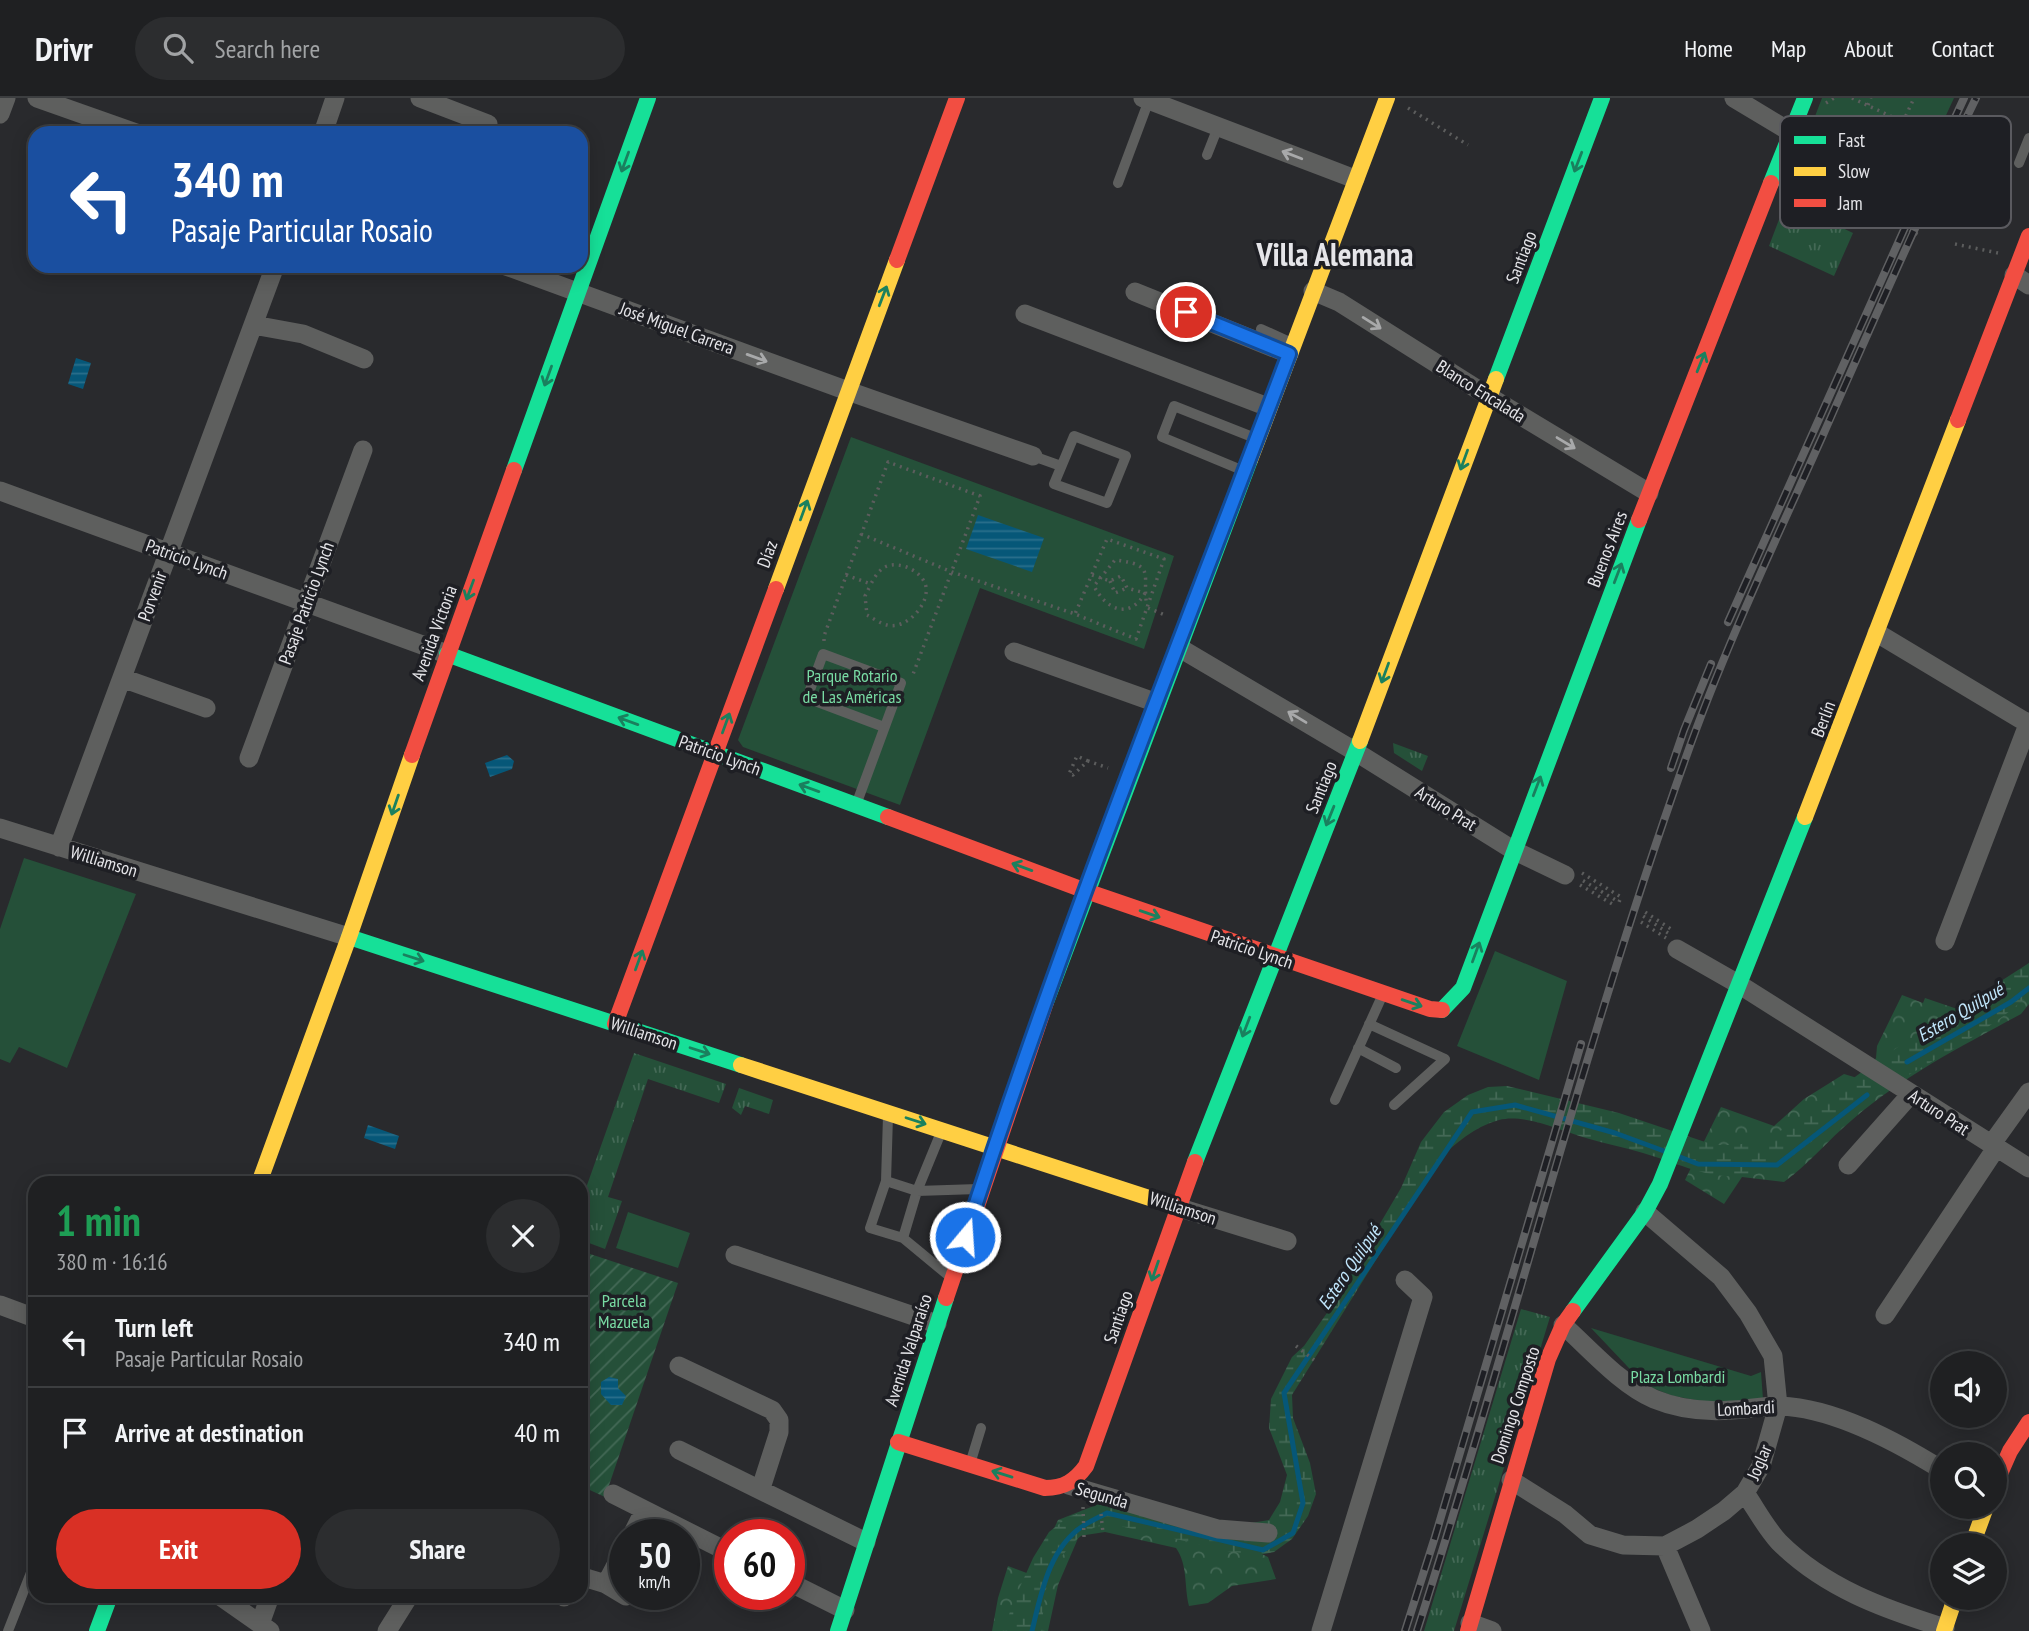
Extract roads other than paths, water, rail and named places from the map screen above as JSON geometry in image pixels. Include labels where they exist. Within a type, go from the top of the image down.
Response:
[{"type":"street","points":[[0,114],[6,98]]},
{"type":"street","points":[[37,98],[69,103],[120,126]]},
{"type":"street","points":[[325,126],[335,98]]},
{"type":"street","points":[[420,98],[488,124]]},
{"type":"street","name":"Avenida Victoria","points":[[588,267],[648,98]]},
{"type":"street","name":"Díaz","points":[[615,1024],[957,98]]},
{"type":"street","name":"Santiago","points":[[1076,1488],[1177,1207],[1356,752],[1602,98]]},
{"type":"street","points":[[1734,98],[1780,134]]},
{"type":"street","name":"Buenos Aires","points":[[1798,116],[1805,98]]},
{"type":"street","points":[[1146,99],[1355,179]]},
{"type":"street","name":"Avenida Valparaíso","points":[[838,1631],[995,1147],[1086,891],[1355,179],[1395,101]]},
{"type":"street","name":"Buenos Aires","points":[[1442,1010],[1463,988],[1649,493],[1780,164]]},
{"type":"street","name":"Berlín","points":[[1646,1212],[1660,1184],[1740,985],[2021,272],[2029,236]]},
{"type":"street","name":"Porvenir","points":[[59,847],[273,273]]},
{"type":"street","name":"José Miguel Carrera","points":[[526,273],[1033,456]]},
{"type":"street","name":"Avenida Victoria","points":[[262,1176],[586,273]]},
{"type":"street","name":"Blanco Encalada","points":[[1312,291],[1339,302],[1649,493]]},
{"type":"street","points":[[1135,292],[1291,349]]},
{"type":"street","points":[[1025,314],[1269,407]]},
{"type":"street","points":[[254,325],[303,334],[364,359]]},
{"type":"street","name":"Pasaje Patricio Lynch","points":[[250,758],[363,450]]},
{"type":"street","name":"Patricio Lynch","points":[[0,491],[1086,891],[1430,1009],[1442,1010]]},
{"type":"street","points":[[1877,633],[2029,723],[1945,941]]},
{"type":"street","name":"Arturo Prat","points":[[1178,647],[1356,752],[1513,850],[1572,878]]},
{"type":"street","points":[[1014,652],[1157,703]]},
{"type":"street","points":[[122,678],[205,708]]},
{"type":"street","name":"Williamson","points":[[0,828],[349,937],[1287,1241]]},
{"type":"street","name":"Arturo Prat","points":[[1677,949],[1740,985],[2029,1168]]},
{"type":"street","points":[[1848,1165],[1906,1090]]},
{"type":"street","points":[[1885,1315],[2029,1092]]},
{"type":"street","name":"Domingo Composto","points":[[1469,1627],[1548,1359],[1563,1325],[1646,1212]]},
{"type":"street","name":"Joglar","points":[[1511,1480],[1565,1514],[1590,1535],[1623,1545],[1665,1546],[1697,1529],[1745,1493],[1761,1465],[1778,1406],[1773,1356],[1748,1313],[1721,1277],[1646,1212]]},
{"type":"street","points":[[735,1255],[937,1324]]},
{"type":"street","points":[[1321,1631],[1423,1297],[1405,1280]]},
{"type":"street","points":[[0,1305],[28,1315]]},
{"type":"street","name":"Lombardi","points":[[1563,1325],[1631,1385],[1653,1398],[1676,1406],[1705,1410],[1778,1406],[1805,1408],[1843,1420],[1888,1440],[1930,1463]]},
{"type":"street","points":[[679,1366],[772,1410],[779,1420],[779,1432],[761,1488]]},
{"type":"street","points":[[2007,1458],[2029,1422]]},
{"type":"street","name":"Segunda","points":[[898,1442],[1045,1488],[1076,1488],[1218,1529],[1268,1533]]},
{"type":"street","points":[[679,1450],[761,1488],[866,1542]]},
{"type":"street","points":[[1745,1493],[1777,1540],[1811,1569],[1847,1592],[1892,1612],[1944,1630],[1951,1610]]},
{"type":"street","points":[[613,1494],[714,1545]]},
{"type":"street","points":[[640,1519],[644,1511]]},
{"type":"street","points":[[1665,1546],[1701,1631]]},
{"type":"street","points":[[606,1584],[609,1578]]},
{"type":"street","points":[[588,1579],[609,1586]]},
{"type":"street","points":[[805,1591],[845,1610]]},
{"type":"street","points":[[97,1631],[107,1603]]},
{"type":"street","points":[[230,1603],[265,1628],[269,1603]]},
{"type":"street","points":[[387,1631],[405,1603]]},
{"type":"street","points":[[1469,1627],[1492,1631]]},
{"type":"lane","points":[[1118,183],[1146,99]]},
{"type":"lane","points":[[1207,155],[1219,127]]},
{"type":"lane","points":[[2019,163],[2029,138]]},
{"type":"lane","points":[[1261,329],[1291,349]]},
{"type":"lane","points":[[1244,472],[1162,437],[1174,406],[1256,439]]},
{"type":"lane","points":[[1074,436],[1126,456],[1107,503],[1054,484],[1061,466],[1074,436]]},
{"type":"lane","points":[[1033,456],[1061,466]]},
{"type":"lane","points":[[855,805],[901,683],[823,654],[807,698],[884,727]]},
{"type":"lane","points":[[1335,1100],[1383,993]]},
{"type":"lane","points":[[1369,1024],[1445,1059],[1394,1105]]},
{"type":"lane","points":[[1358,1048],[1396,1068]]},
{"type":"lane","points":[[888,1112],[886,1181],[870,1228],[903,1238],[952,1278]]},
{"type":"lane","points":[[903,1238],[917,1191],[943,1130]]},
{"type":"lane","points":[[886,1181],[917,1191],[981,1189]]},
{"type":"lane","points":[[970,1465],[981,1428]]},
{"type":"lane","points":[[8,1631],[28,1580]]},
{"type":"water","points":[[76,358],[91,363],[83,389],[68,384]]},
{"type":"water","points":[[978,515],[1044,538],[1032,572],[966,549]]},
{"type":"water","points":[[507,755],[514,761],[512,769],[490,777],[485,763]]},
{"type":"water","points":[[368,1125],[399,1136],[395,1149],[364,1138]]},
{"type":"water","points":[[609,1377],[618,1379],[618,1388],[626,1396],[622,1405],[611,1405],[601,1394],[601,1382]]},
{"type":"waterway","name":"Estero Quilpué","points":[[1907,1062],[2011,1002],[2029,988]]},
{"type":"waterway","name":"Estero Quilpué","points":[[1680,1157],[1698,1164],[1777,1165],[1867,1095]]},
{"type":"waterway","name":"Estero Quilpué","points":[[1032,1631],[1048,1573],[1062,1546],[1083,1526],[1107,1513],[1263,1550],[1293,1533],[1303,1503],[1284,1393],[1472,1112],[1515,1105],[1615,1133],[1664,1151]]},
{"type":"railway","points":[[1956,116],[1964,98]]},
{"type":"railway","points":[[1968,116],[1976,98]]},
{"type":"railway","points":[[1728,622],[1905,228]]},
{"type":"railway","points":[[1417,1631],[1613,976],[1685,760],[1716,677],[1751,596],[1915,228]]},
{"type":"railway","points":[[1671,768],[1711,664]]},
{"type":"railway","points":[[1405,1631],[1581,1044]]},
{"type":"district","name":"Villa Alemana","points":[[1335,254]]},
{"type":"park label","name":"Parque Rotario de Las Américas","points":[[852,685]]},
{"type":"park label","name":"Parcela Mazuela","points":[[624,1310]]},
{"type":"park label","name":"Plaza Lombardi","points":[[1678,1376]]}]
